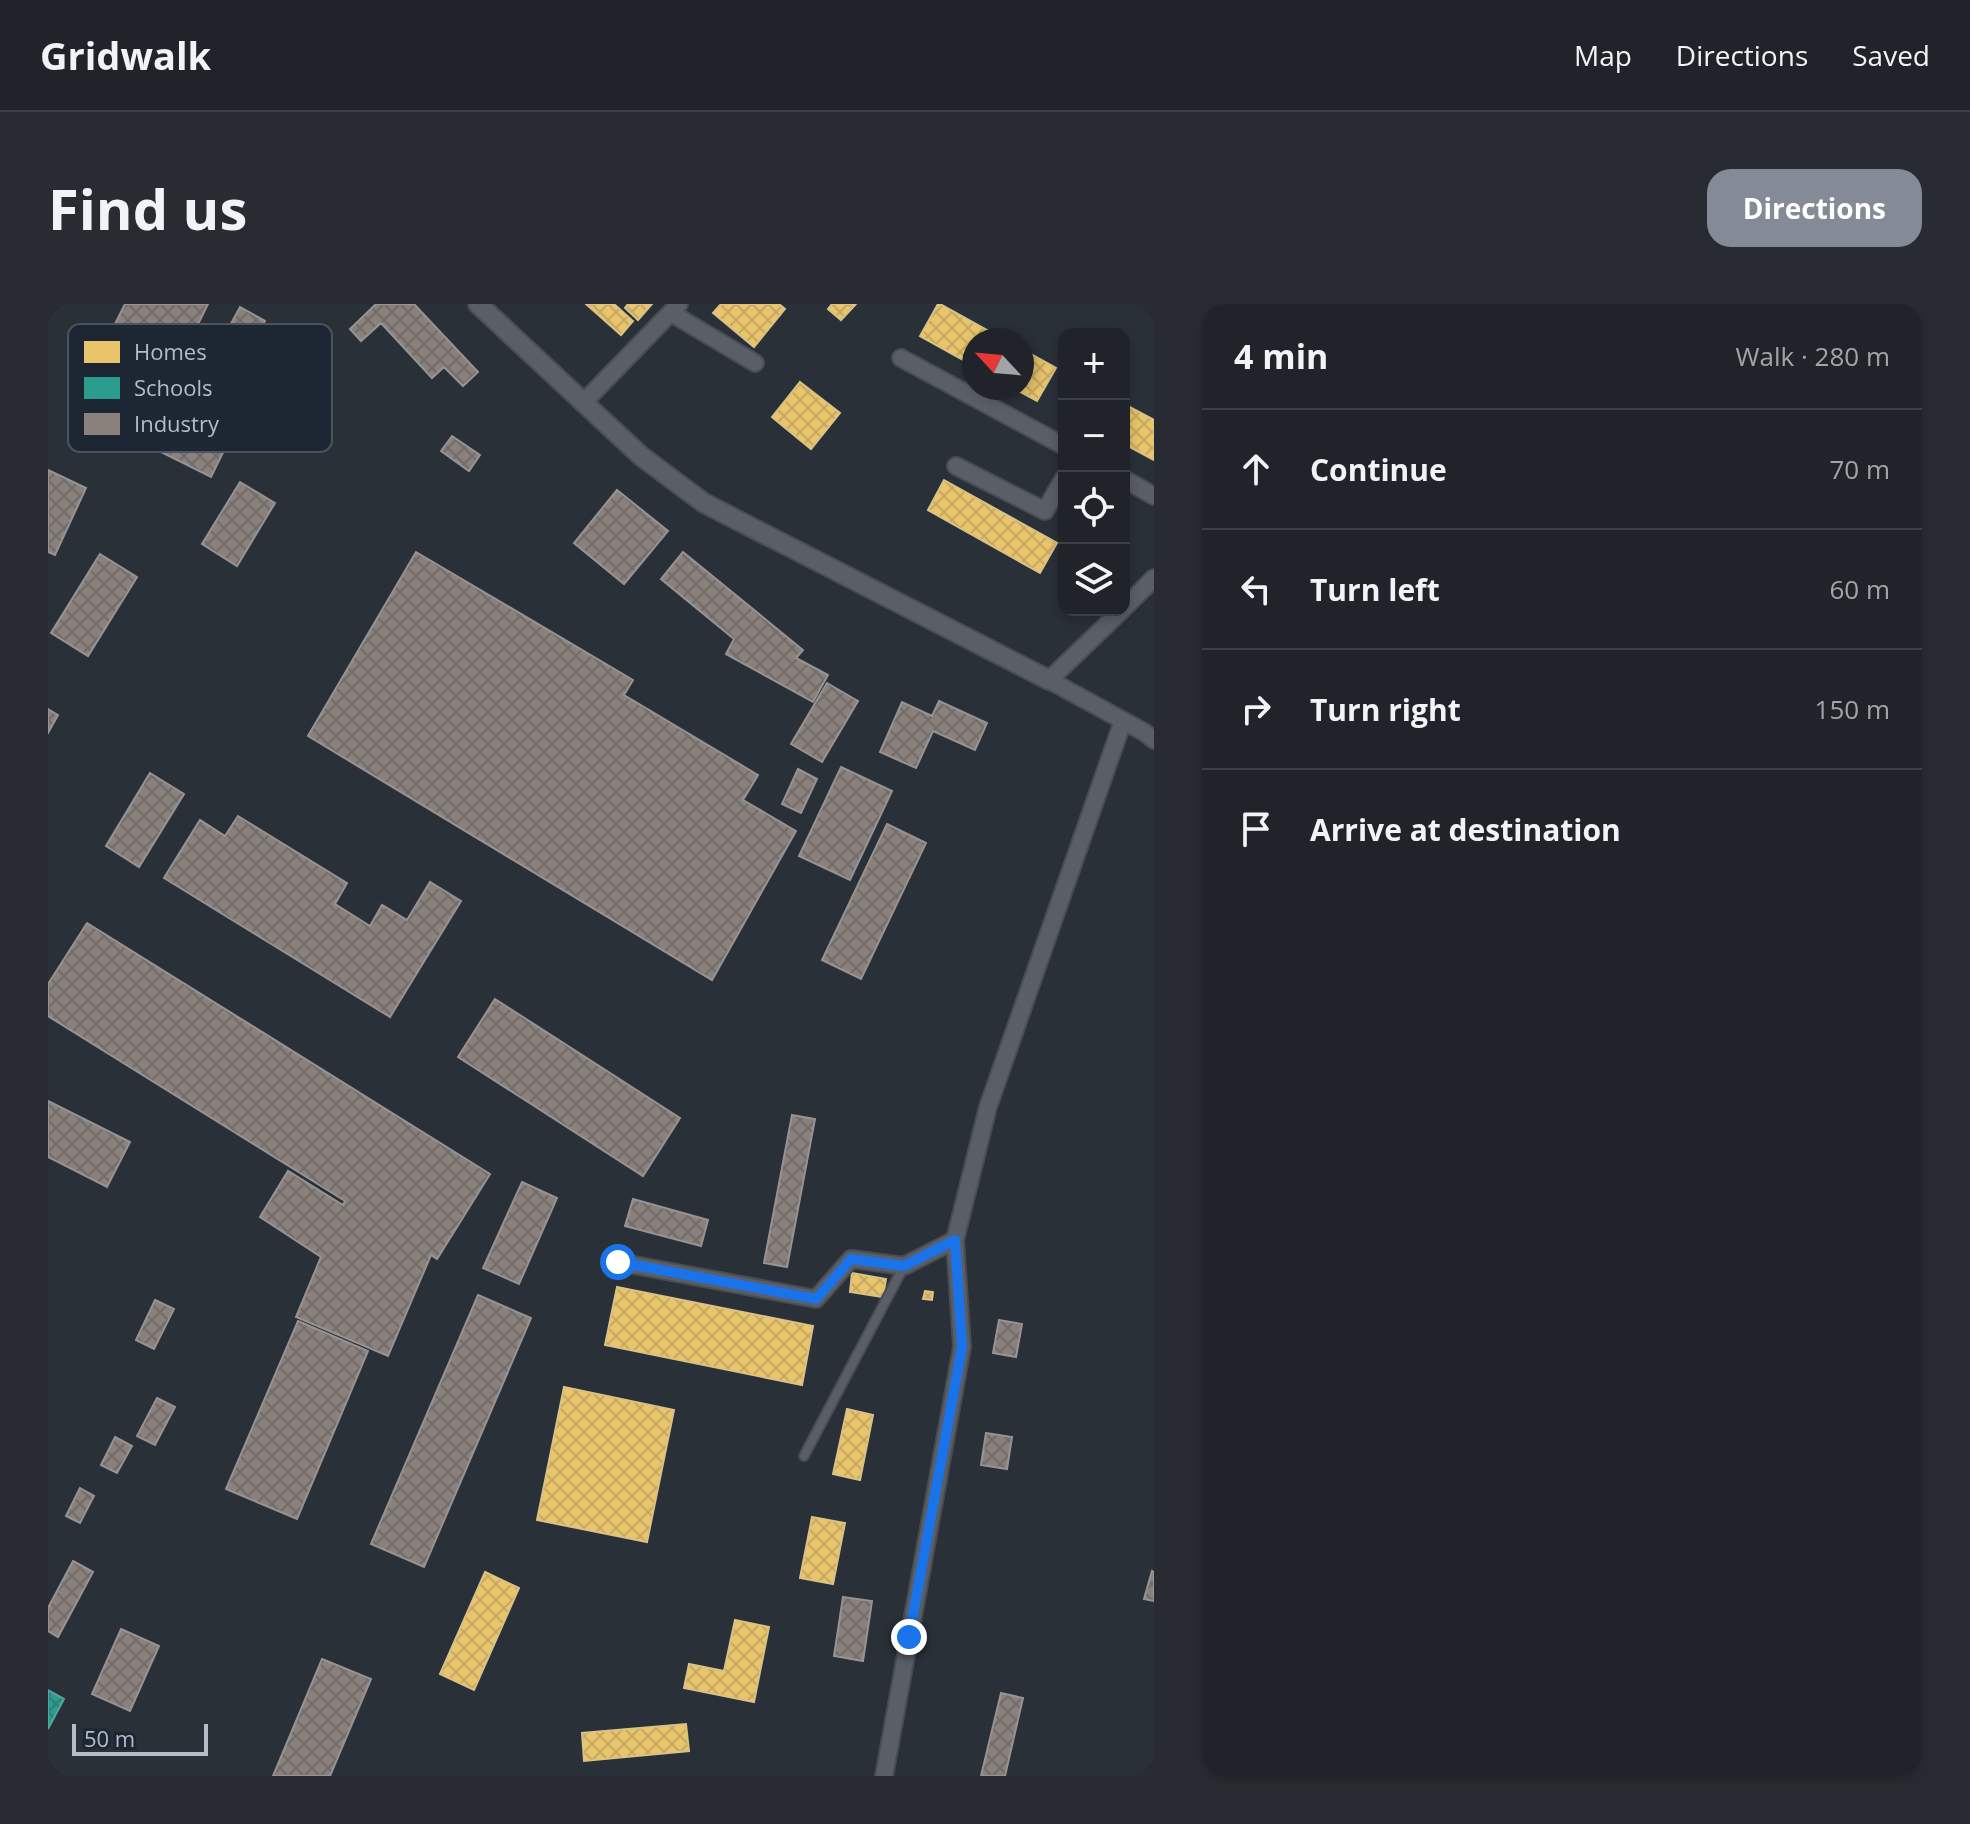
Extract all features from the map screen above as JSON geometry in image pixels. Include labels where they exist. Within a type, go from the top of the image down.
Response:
[{"type":"street","points":[[478,304],[641,456],[704,503],[1049,680],[1154,740]]},
{"type":"street","points":[[584,402],[675,309],[755,363]]},
{"type":"street","points":[[901,358],[1058,443]]},
{"type":"street","points":[[956,466],[1045,511],[1058,488]]},
{"type":"street","points":[[1130,482],[1154,496]]},
{"type":"street","points":[[1130,602],[1154,578]]},
{"type":"street","points":[[1049,680],[1116,616]]},
{"type":"street","points":[[884,1776],[962,1347],[955,1240],[988,1107],[1123,721]]},
{"type":"street","points":[[618,1262],[816,1299],[851,1259],[904,1266],[955,1240]]},
{"type":"lane","points":[[804,1456],[904,1266]]},
{"type":"building: Homes","points":[[586,304],[614,304],[633,321],[621,335]]},
{"type":"building: Homes","points":[[628,304],[652,304],[638,320],[625,308]]},
{"type":"building: Homes","points":[[721,304],[779,304],[785,309],[754,347],[713,313]]},
{"type":"building: Homes","points":[[832,304],[856,304],[841,320],[828,309]]},
{"type":"building: Homes","points":[[938,304],[983,328],[962,328],[962,359],[920,336]]},
{"type":"building: Homes","points":[[1034,356],[1056,368],[1037,401],[1034,399]]},
{"type":"building: Homes","points":[[800,382],[840,413],[811,449],[772,417]]},
{"type":"building: Homes","points":[[1130,407],[1154,420],[1154,460],[1130,447]]},
{"type":"building: Homes","points":[[944,480],[1057,543],[1040,573],[928,510]]},
{"type":"building: Homes","points":[[852,1273],[886,1279],[883,1297],[850,1292]]},
{"type":"building: Homes","points":[[617,1287],[813,1326],[802,1385],[605,1345]]},
{"type":"building: Homes","points":[[925,1291],[933,1292],[932,1300],[923,1299]]},
{"type":"building: Homes","points":[[564,1387],[674,1410],[647,1542],[537,1520]]},
{"type":"building: Homes","points":[[847,1409],[873,1415],[860,1480],[833,1474]]},
{"type":"building: Homes","points":[[812,1517],[845,1523],[833,1584],[800,1578]]},
{"type":"building: Homes","points":[[485,1572],[519,1588],[474,1690],[440,1674]]},
{"type":"building: Homes","points":[[735,1620],[769,1627],[754,1702],[684,1688],[689,1664],[724,1671]]},
{"type":"building: Homes","points":[[686,1724],[689,1751],[584,1761],[582,1733]]},
{"type":"building: Schools","points":[[48,1690],[64,1699],[48,1729]]},
{"type":"building: Industry","points":[[125,304],[208,304],[198,324],[115,324]]},
{"type":"building: Industry","points":[[376,304],[414,304],[478,372],[463,386],[444,367],[432,378],[381,323],[361,341],[350,329]]},
{"type":"building: Industry","points":[[240,307],[265,321],[263,324],[231,324]]},
{"type":"building: Industry","points":[[452,436],[480,455],[469,471],[441,451]]},
{"type":"building: Industry","points":[[161,452],[223,452],[211,477]]},
{"type":"building: Industry","points":[[48,470],[86,488],[55,555],[48,552]]},
{"type":"building: Industry","points":[[240,482],[275,503],[237,566],[202,544]]},
{"type":"building: Industry","points":[[617,490],[668,531],[624,584],[574,543]]},
{"type":"building: Industry","points":[[416,552],[633,680],[624,695],[758,775],[743,800],[796,831],[712,980],[308,736]]},
{"type":"building: Industry","points":[[683,552],[803,650],[796,658],[828,675],[813,702],[726,654],[734,639],[661,579]]},
{"type":"building: Industry","points":[[100,554],[137,577],[88,656],[51,633]]},
{"type":"building: Industry","points":[[827,683],[858,701],[822,762],[791,744]]},
{"type":"building: Industry","points":[[939,701],[987,723],[975,750],[933,731],[916,768],[880,752],[902,702],[932,716]]},
{"type":"building: Industry","points":[[48,709],[58,715],[48,733]]},
{"type":"building: Industry","points":[[841,767],[892,791],[850,880],[799,856]]},
{"type":"building: Industry","points":[[798,769],[817,779],[801,813],[782,804]]},
{"type":"building: Industry","points":[[150,773],[184,794],[139,867],[106,846]]},
{"type":"building: Industry","points":[[238,816],[347,883],[335,904],[370,926],[382,905],[407,920],[430,882],[461,901],[390,1017],[164,878],[200,820],[225,836]]},
{"type":"building: Industry","points":[[887,824],[926,843],[861,979],[822,960]]},
{"type":"building: Industry","points":[[87,923],[490,1174],[437,1259],[431,1255],[388,1356],[296,1317],[321,1257],[260,1217],[288,1171],[343,1205],[345,1201],[48,1016],[48,984]]},
{"type":"building: Industry","points":[[495,999],[680,1118],[643,1176],[458,1057]]},
{"type":"building: Industry","points":[[48,1101],[130,1142],[107,1187],[48,1157]]},
{"type":"building: Industry","points":[[792,1115],[815,1119],[787,1267],[764,1263]]},
{"type":"building: Industry","points":[[522,1182],[557,1198],[519,1284],[483,1268]]},
{"type":"building: Industry","points":[[633,1199],[708,1220],[701,1246],[625,1226]]},
{"type":"building: Industry","points":[[478,1295],[531,1318],[424,1567],[371,1544]]},
{"type":"building: Industry","points":[[155,1300],[174,1309],[154,1349],[136,1340]]},
{"type":"building: Industry","points":[[999,1320],[1022,1324],[1016,1357],[993,1353]]},
{"type":"building: Industry","points":[[298,1321],[368,1351],[297,1519],[226,1489]]},
{"type":"building: Industry","points":[[157,1398],[175,1407],[155,1445],[137,1436]]},
{"type":"building: Industry","points":[[986,1433],[1012,1437],[1007,1469],[981,1465]]},
{"type":"building: Industry","points":[[115,1437],[132,1446],[117,1473],[101,1465]]},
{"type":"building: Industry","points":[[80,1488],[94,1496],[80,1523],[66,1516]]},
{"type":"building: Industry","points":[[73,1561],[93,1572],[58,1637],[48,1631],[48,1608]]},
{"type":"building: Industry","points":[[1154,1572],[1154,1601],[1144,1599]]},
{"type":"building: Industry","points":[[843,1597],[872,1601],[863,1661],[834,1656]]},
{"type":"building: Industry","points":[[121,1629],[159,1646],[130,1711],[92,1694]]},
{"type":"building: Industry","points":[[322,1659],[371,1679],[330,1776],[273,1776]]},
{"type":"building: Industry","points":[[1001,1693],[1023,1698],[1005,1776],[981,1776]]},
{"type":"route","points":[[618,1262],[816,1299],[851,1259],[904,1266],[955,1240],[962,1347],[909,1637]]}]
